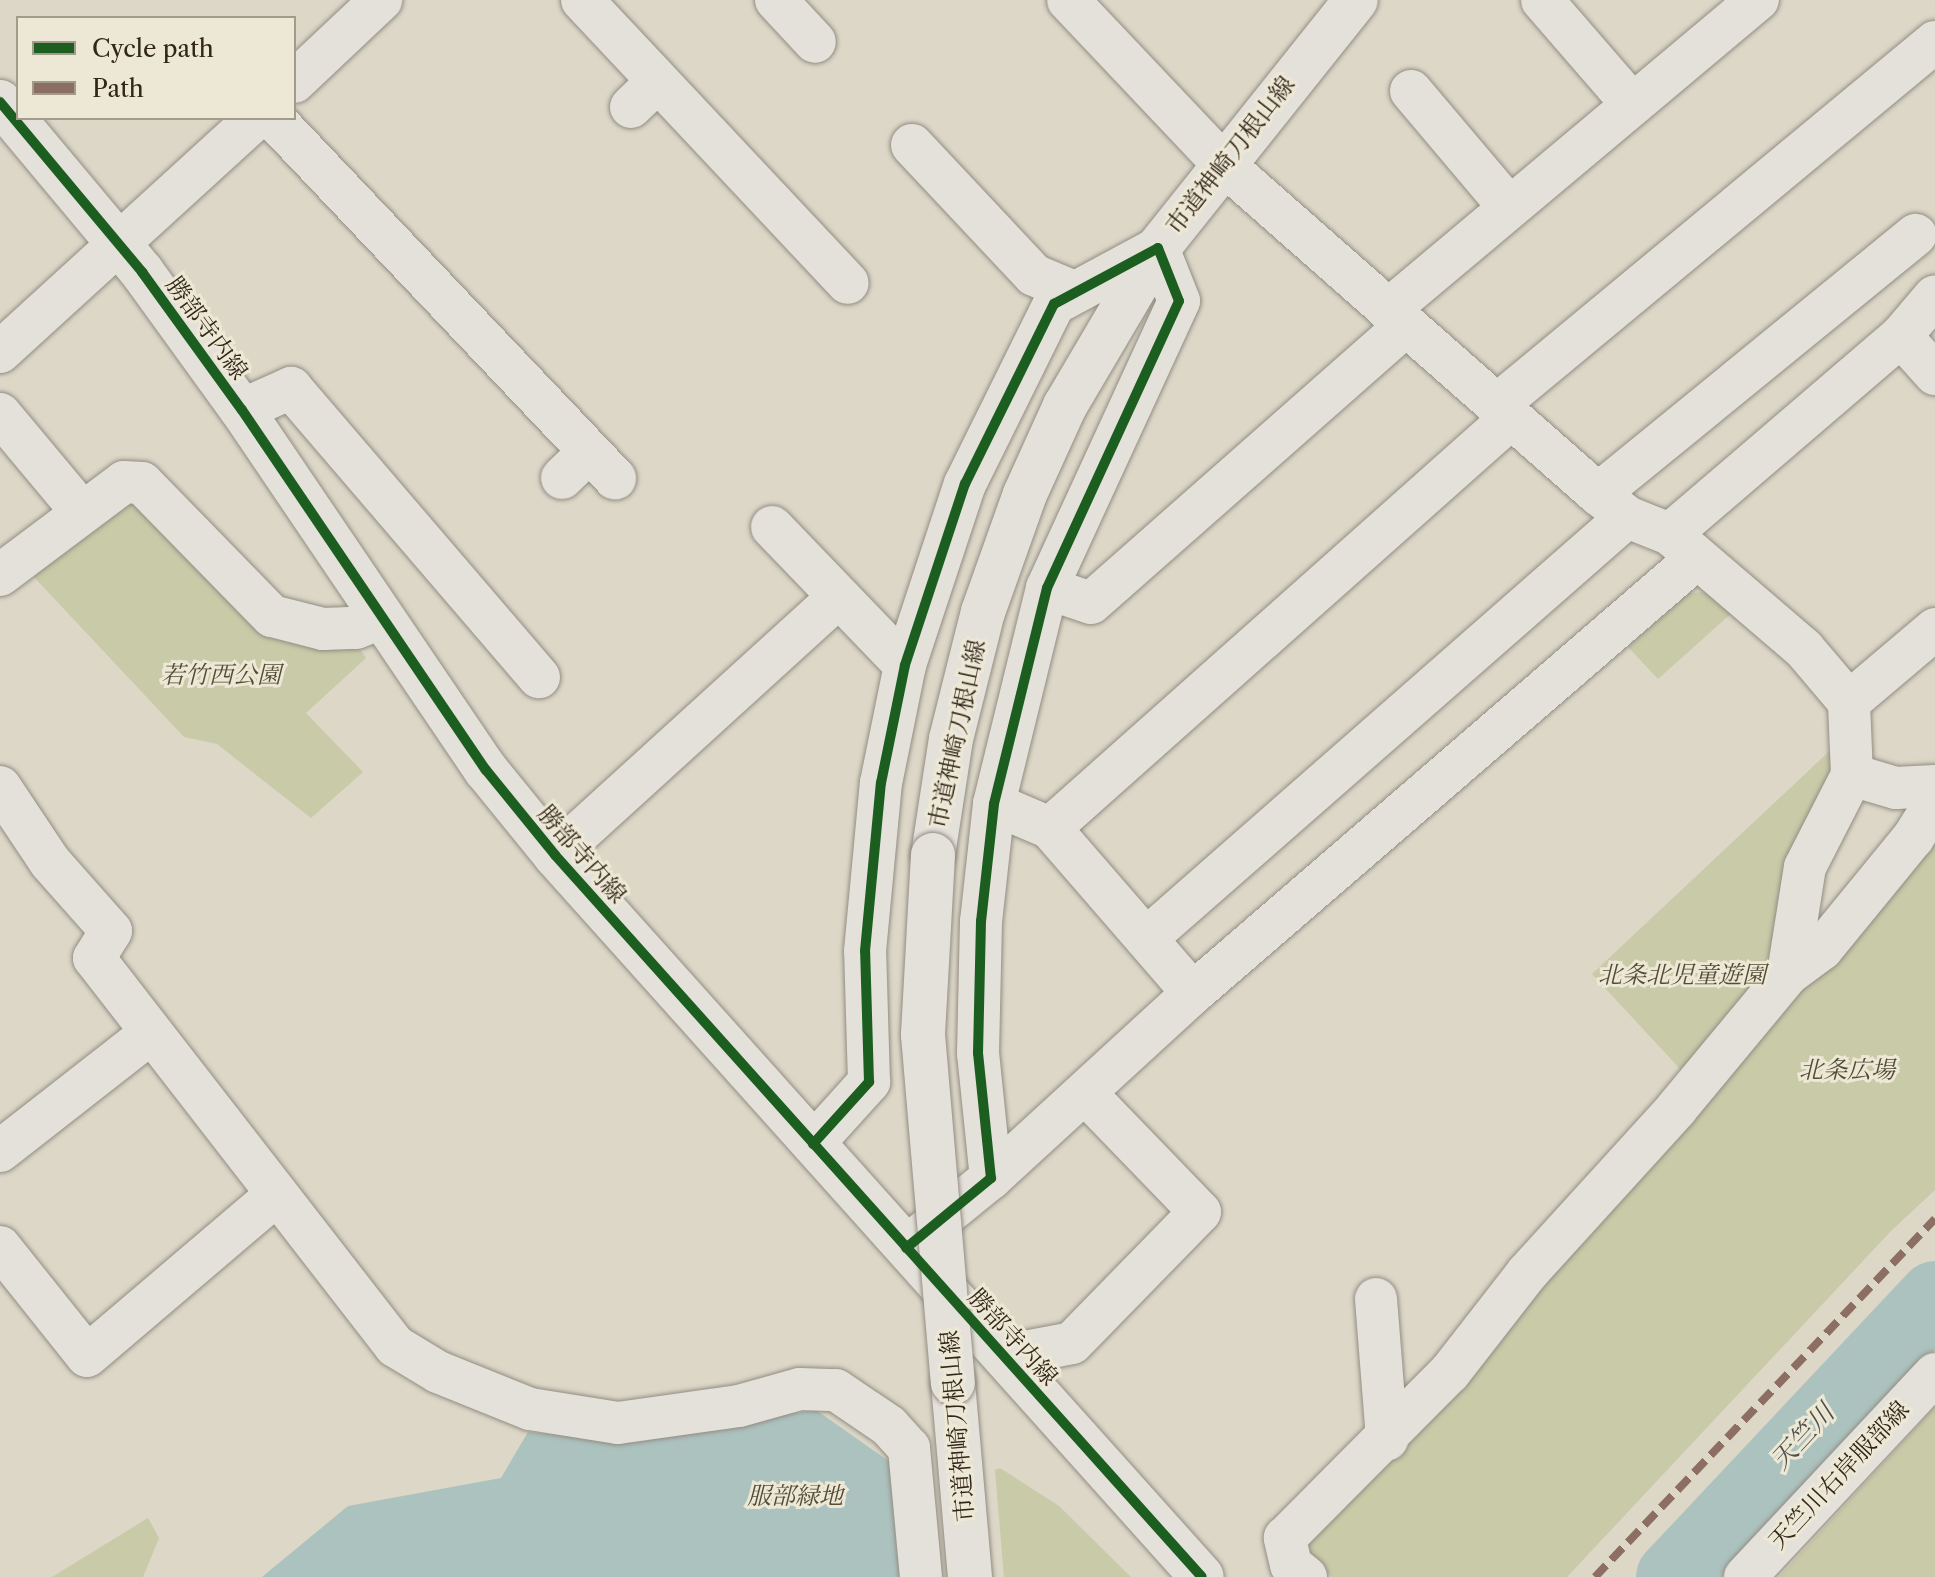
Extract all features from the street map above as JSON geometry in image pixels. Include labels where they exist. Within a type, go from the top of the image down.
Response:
[{"type":"street","points":[[296,80],[381,0]]},
{"type":"street","points":[[582,0],[645,94],[821,271]]},
{"type":"street","points":[[776,0],[815,42]]},
{"type":"street","points":[[1068,0],[1221,162],[1613,505],[1684,546],[1804,649],[1849,702],[1852,775],[1805,867],[1788,974]]},
{"type":"street","name":"市道神崎刀根山線","points":[[970,1577],[923,1035],[933,855],[964,678],[1014,522],[1078,380],[1158,248],[1221,162],[1356,0]]},
{"type":"street","points":[[1542,0],[1632,104]]},
{"type":"street","points":[[1047,588],[1091,603],[1397,317],[1509,207],[1749,3]]},
{"type":"street","points":[[1050,828],[1504,412],[1935,42]]},
{"type":"street","points":[[1411,91],[1509,207]]},
{"type":"street","name":"勝部寺内線","points":[[0,102],[120,242],[242,410],[486,770],[555,855],[1202,1577]]},
{"type":"street","points":[[0,352],[254,120]]},
{"type":"street","points":[[275,120],[403,280],[589,470]]},
{"type":"street","points":[[912,145],[1034,275],[1074,292]]},
{"type":"street","points":[[1148,937],[1613,505],[1929,242]]},
{"type":"street","points":[[813,1144],[869,1082],[865,951],[881,783],[905,665],[965,484],[1054,304],[1158,248],[1179,301],[1047,588],[994,804],[981,921],[978,1053],[991,1178]]},
{"type":"street","points":[[906,1248],[991,1178],[1684,546],[1901,336],[1935,296]]},
{"type":"street","points":[[1901,336],[1935,374]]},
{"type":"street","points":[[242,410],[291,388],[539,677]]},
{"type":"street","points":[[0,414],[82,512]]},
{"type":"street","points":[[0,575],[124,482],[142,483],[272,616],[323,629],[356,628],[382,618]]},
{"type":"street","points":[[772,527],[837,598],[905,665]]},
{"type":"street","points":[[555,855],[837,598]]},
{"type":"street","points":[[1849,702],[1935,629]]},
{"type":"street","points":[[1852,775],[1896,788],[1935,786]]},
{"type":"street","points":[[0,787],[50,862],[111,931],[94,958],[395,1346],[438,1372],[530,1409],[618,1423],[739,1406],[800,1389],[836,1390],[889,1426],[909,1448],[921,1577]]},
{"type":"street","points":[[1306,1577],[1291,1565],[1285,1538],[1387,1440],[1788,974],[1822,949],[1913,838],[1935,803]]},
{"type":"street","points":[[994,804],[1050,828],[1148,937],[1193,993]]},
{"type":"street","points":[[0,1151],[150,1034]]},
{"type":"street","points":[[1004,1356],[1072,1343],[1200,1212],[1085,1093]]},
{"type":"street","points":[[0,1247],[87,1356],[276,1195]]},
{"type":"street","points":[[1376,1299],[1387,1440]]},
{"type":"street","name":"天竺川右岸服部線","points":[[1745,1577],[1935,1374]]},
{"type":"green space","name":"若竹西公園","points":[[119,498],[140,498],[265,623],[355,642],[366,658],[306,713],[363,772],[311,818],[217,744],[184,737],[33,576]]},
{"type":"green space","points":[[1711,592],[1734,611],[1658,679],[1628,647],[1687,593]]},
{"type":"green space","name":"北条北児童遊園","points":[[1837,744],[1842,759],[1782,897],[1763,977],[1682,1071],[1592,974]]},
{"type":"green space","name":"北条広場","points":[[1935,833],[1935,1190],[1891,1231],[1567,1577],[1332,1577],[1310,1558],[1309,1535],[1466,1376]]},
{"type":"green space","points":[[1935,1407],[1935,1577],[1779,1577]]},
{"type":"green space","points":[[1000,1468],[1059,1506],[1131,1577],[1004,1577],[995,1470]]},
{"type":"green space","points":[[148,1518],[159,1538],[143,1577],[52,1577]]},
{"type":"water","name":"服部緑地","points":[[816,1410],[890,1462],[901,1577],[262,1577],[348,1506],[501,1478],[528,1432],[599,1439]]},
{"type":"waterway","name":"天竺川","points":[[1672,1577],[1935,1297]]},
{"type":"marked path","points":[[1595,1577],[1935,1219]]},
{"type":"cycle path","points":[[0,102],[142,272],[242,410],[486,770],[555,855],[1202,1577]]},
{"type":"cycle path","points":[[813,1144],[869,1082],[865,951],[881,783],[905,665],[965,484],[1054,304],[1158,248],[1179,301],[1047,588],[994,804],[981,921],[978,1053],[991,1178],[906,1248]]}]
